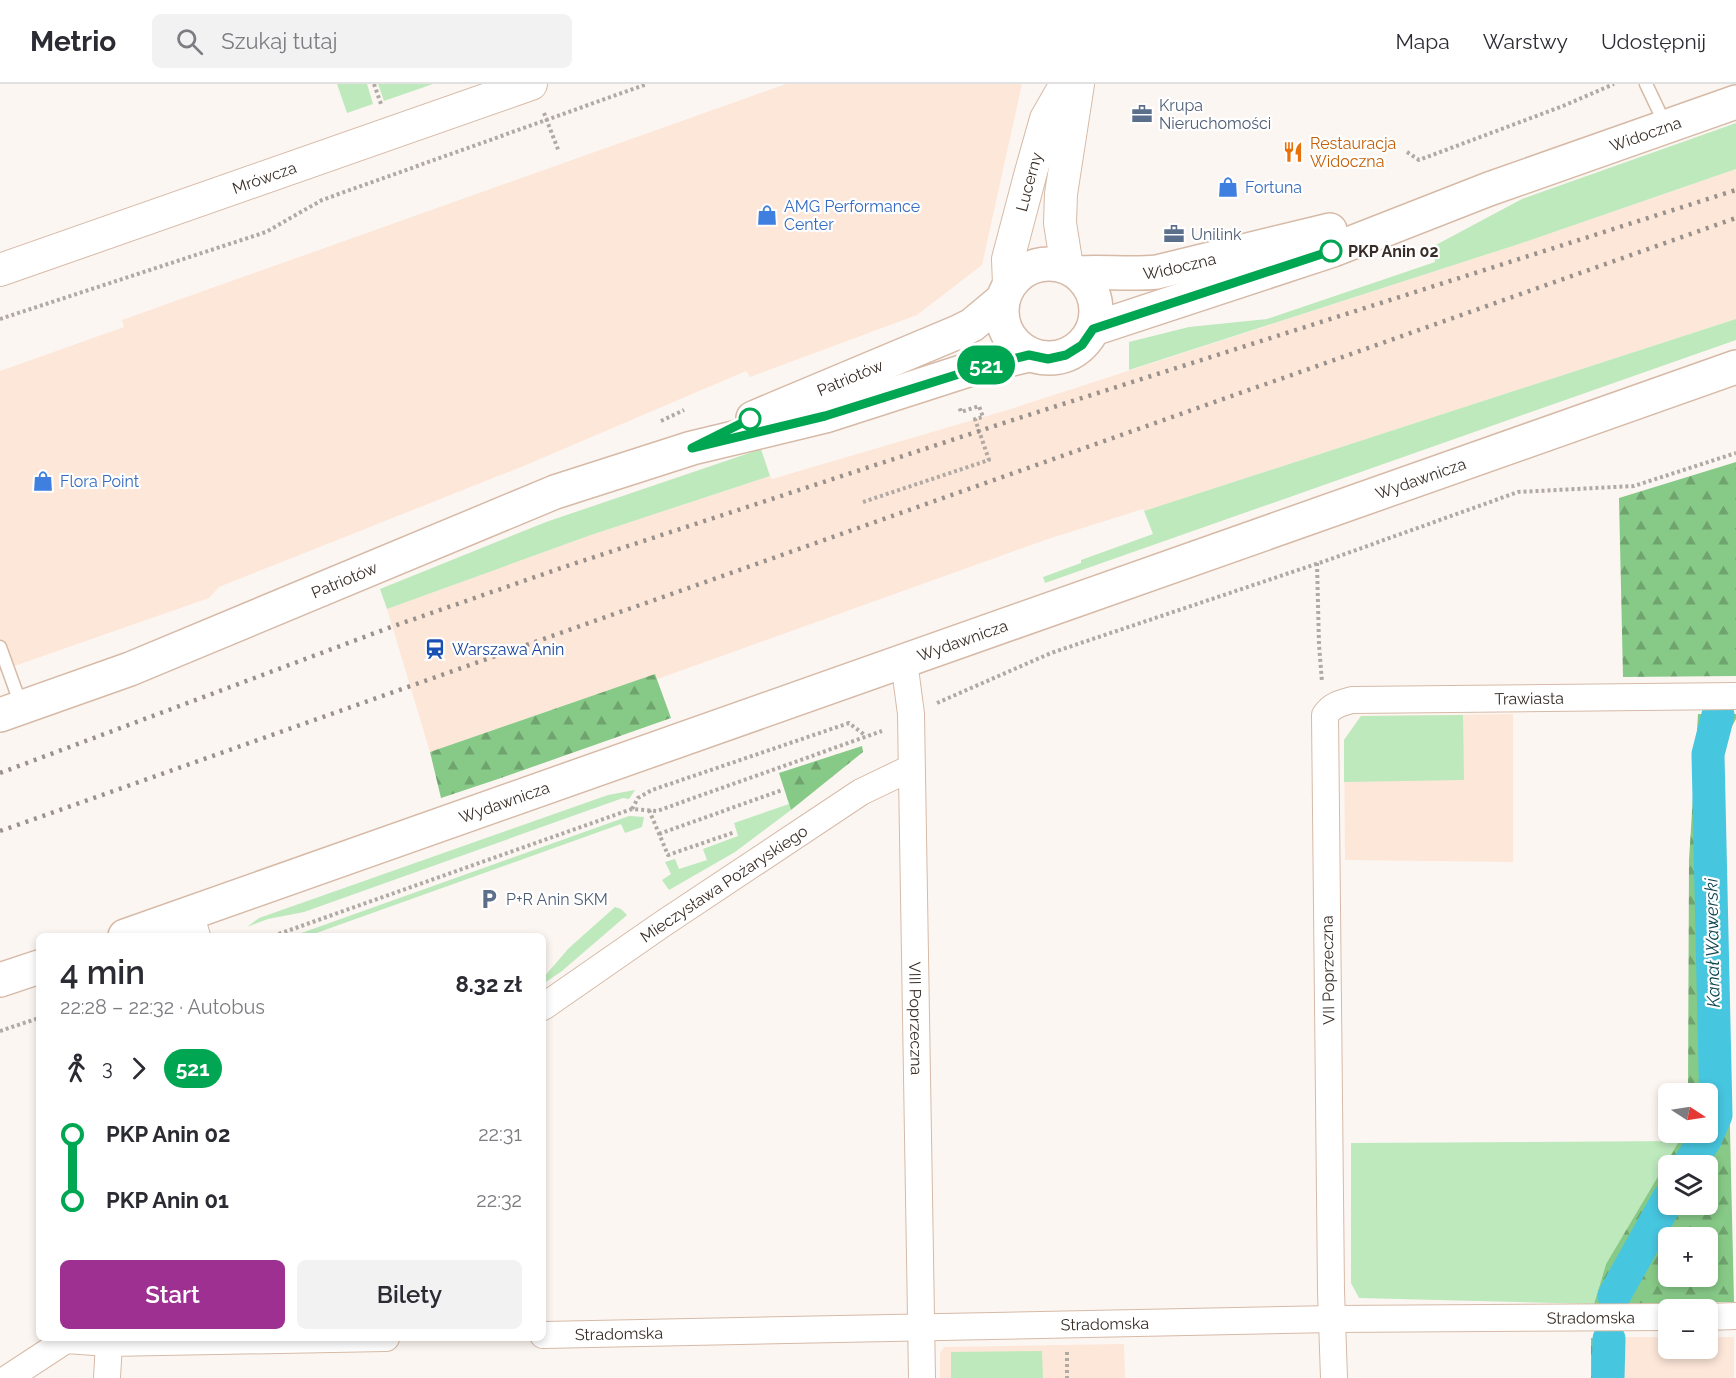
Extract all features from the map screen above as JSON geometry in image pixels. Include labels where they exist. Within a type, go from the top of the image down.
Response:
[{"type":"main road","name":"Widoczna","points":[[1093,329],[1333,250],[1489,189],[1736,102]]},
{"type":"main road","name":"Widoczna","points":[[1072,270],[1136,275],[1156,273],[1489,189]]},
{"type":"main road","points":[[1041,264],[1061,264],[1072,270],[1089,285],[1095,298],[1096,314],[1093,329],[1082,345],[1066,355],[1048,359],[1029,355],[1012,341],[1002,322],[1005,292],[1023,271],[1041,264]]},
{"type":"main road","name":"Patriotów","points":[[692,448],[774,407],[872,369],[958,332],[972,325],[1005,292]]},
{"type":"main road","name":"Patriotów","points":[[11,711],[129,669],[555,492],[692,448],[825,416],[974,368],[1029,355]]},
{"type":"main road","name":"Wydawnicza","points":[[142,933],[193,924],[904,661],[1736,367]]},
{"type":"main road","points":[[0,980],[36,968]]},
{"type":"street","name":"Lucerny","points":[[1005,292],[1008,259],[1046,118],[1066,84]]},
{"type":"street","name":"Lucerny","points":[[1072,270],[1060,223],[1061,194],[1078,84]]},
{"type":"street","name":"Mrówcza","points":[[0,270],[537,97]]},
{"type":"street","points":[[1031,172],[1064,177]]},
{"type":"street","name":"VIII Poprzeczna","points":[[904,661],[911,714],[922,1378]]},
{"type":"street","name":"Trawiasta","points":[[1325,715],[1340,703],[1352,700],[1736,696]]},
{"type":"street","name":"VII Poprzeczna","points":[[1325,715],[1330,1279],[1334,1378]]},
{"type":"street","name":"Mieczysława Pożaryskiego","points":[[546,1005],[661,925],[861,792],[911,768]]},
{"type":"street","points":[[1718,1317],[1736,1316]]},
{"type":"street","name":"Stradomska","points":[[546,1335],[1333,1319],[1658,1317]]},
{"type":"street","points":[[8,1378],[64,1341]]},
{"type":"street","points":[[107,1378],[110,1341]]},
{"type":"lane","points":[[1646,84],[1666,127]]},
{"type":"lane","points":[[0,647],[11,711]]},
{"type":"path","points":[[374,84],[382,108]]},
{"type":"path","points":[[0,319],[266,232],[322,200],[647,84]]},
{"type":"path","points":[[1407,152],[1419,159],[1563,106],[1614,84]]},
{"type":"path","points":[[537,97],[559,152]]},
{"type":"path","points":[[863,502],[989,460],[975,419]]},
{"type":"path","points":[[281,933],[632,808],[657,810],[867,737],[889,729],[911,714],[1051,653],[1518,492],[1634,486],[1736,453]]},
{"type":"path","points":[[1317,563],[1319,645],[1325,715]]},
{"type":"path","points":[[632,808],[638,798],[652,790],[849,723],[867,737]]},
{"type":"path","points":[[659,834],[782,790]]},
{"type":"path","points":[[649,810],[668,855],[735,832]]},
{"type":"path","points":[[0,1031],[36,1019]]},
{"type":"shaded area","points":[[786,84],[1022,84],[982,265],[917,315],[750,377],[746,371],[526,465],[219,587],[209,598],[0,671],[0,371],[124,327],[122,320]]},
{"type":"shaded area","points":[[1736,169],[1736,319],[1144,511],[1143,509],[1051,538],[666,676],[657,679],[655,674],[430,752],[387,609],[591,535],[770,476],[772,479],[1014,408],[1525,242]]},
{"type":"shaded area","points":[[1513,714],[1513,862],[1345,860],[1344,740],[1361,716]]},
{"type":"shaded area","points":[[1623,1337],[1658,1337],[1658,1359],[1718,1359],[1718,1337],[1734,1337],[1734,1378],[1624,1378]]},
{"type":"shaded area","points":[[1124,1344],[1125,1378],[940,1378],[940,1353],[944,1347]]},
{"type":"green space","points":[[337,84],[367,84],[373,104],[347,113]]},
{"type":"green space","points":[[378,84],[433,84],[384,101]]},
{"type":"green space","points":[[1736,123],[1736,169],[1525,242],[1129,370],[1129,342],[1189,327],[1267,319],[1435,262],[1432,247],[1522,199]]},
{"type":"green space","points":[[1736,319],[1736,340],[1045,583],[1043,577],[1081,563],[1081,560],[1153,534],[1144,511]]},
{"type":"green space","points":[[761,449],[770,476],[591,535],[387,609],[380,589],[546,522]]},
{"type":"green space","points":[[1736,462],[1736,676],[1623,677],[1619,498]]},
{"type":"green space","points":[[655,674],[671,718],[441,798],[430,752]]},
{"type":"green space","points":[[1698,714],[1736,714],[1736,719],[1725,739],[1722,784],[1734,1302],[1718,1302],[1718,1299],[1658,1299],[1658,1303],[1594,1304],[1606,1264],[1658,1177],[1658,1215],[1718,1215],[1718,1155],[1671,1155],[1678,1143],[1718,1143],[1718,1083],[1688,1083],[1689,860]]},
{"type":"green space","points":[[1463,715],[1464,780],[1344,782],[1344,740],[1361,716]]},
{"type":"green space","points":[[862,746],[863,752],[791,810],[779,773]]},
{"type":"green space","points":[[635,790],[629,799],[623,798],[304,912],[268,919],[247,927],[259,918],[608,795]]},
{"type":"green space","points":[[789,804],[791,810],[735,852],[669,890],[662,880],[671,874],[665,862],[675,859],[679,869],[707,860],[703,849],[738,836],[734,823]]},
{"type":"green space","points":[[629,816],[644,817],[642,827],[625,833],[621,824],[316,933],[301,933]]},
{"type":"green space","points":[[615,907],[627,915],[546,982],[546,975],[569,948]]},
{"type":"green space","points":[[1658,1141],[1658,1143],[1680,1143],[1672,1155],[1658,1155],[1658,1179],[1606,1264],[1594,1304],[1359,1298],[1351,1283],[1351,1143]]},
{"type":"green space","points":[[1623,1337],[1624,1378],[1591,1378],[1591,1338]]},
{"type":"green space","points":[[1042,1351],[1043,1378],[951,1378],[951,1352]]},
{"type":"waterway","name":"Kanał Wawerski","points":[[1695,1155],[1706,1138],[1716,1115],[1708,754],[1718,715]]},
{"type":"waterway","name":"Kanał Wawerski","points":[[1614,1296],[1659,1215]]},
{"type":"waterway","name":"Kanał Wawerski","points":[[1608,1378],[1609,1339]]},
{"type":"railway","points":[[0,773],[391,627],[564,567],[1016,419],[1736,190]]},
{"type":"railway","points":[[0,831],[1736,218]]},
{"type":"bus line","name":"521","points":[[750,419],[692,448],[825,416],[974,368],[1029,355],[1048,359],[1066,355],[1082,345],[1093,329],[1331,251]]},
{"type":"place","name":"Krupa Nieruchomości","points":[[1142,114]]},
{"type":"place","name":"Restauracja Widoczna","points":[[1293,152]]},
{"type":"place","name":"Fortuna","points":[[1228,187]]},
{"type":"place","name":"AMG Performance Center","points":[[767,215]]},
{"type":"place","name":"Unilink","points":[[1174,234]]},
{"type":"place","name":"PKP Anin 02","points":[[1331,251]]},
{"type":"place","name":"Flora Point","points":[[43,481]]},
{"type":"place","name":"Warszawa Anin","points":[[435,649]]},
{"type":"place","name":"P+R Anin SKM","points":[[489,899]]}]
